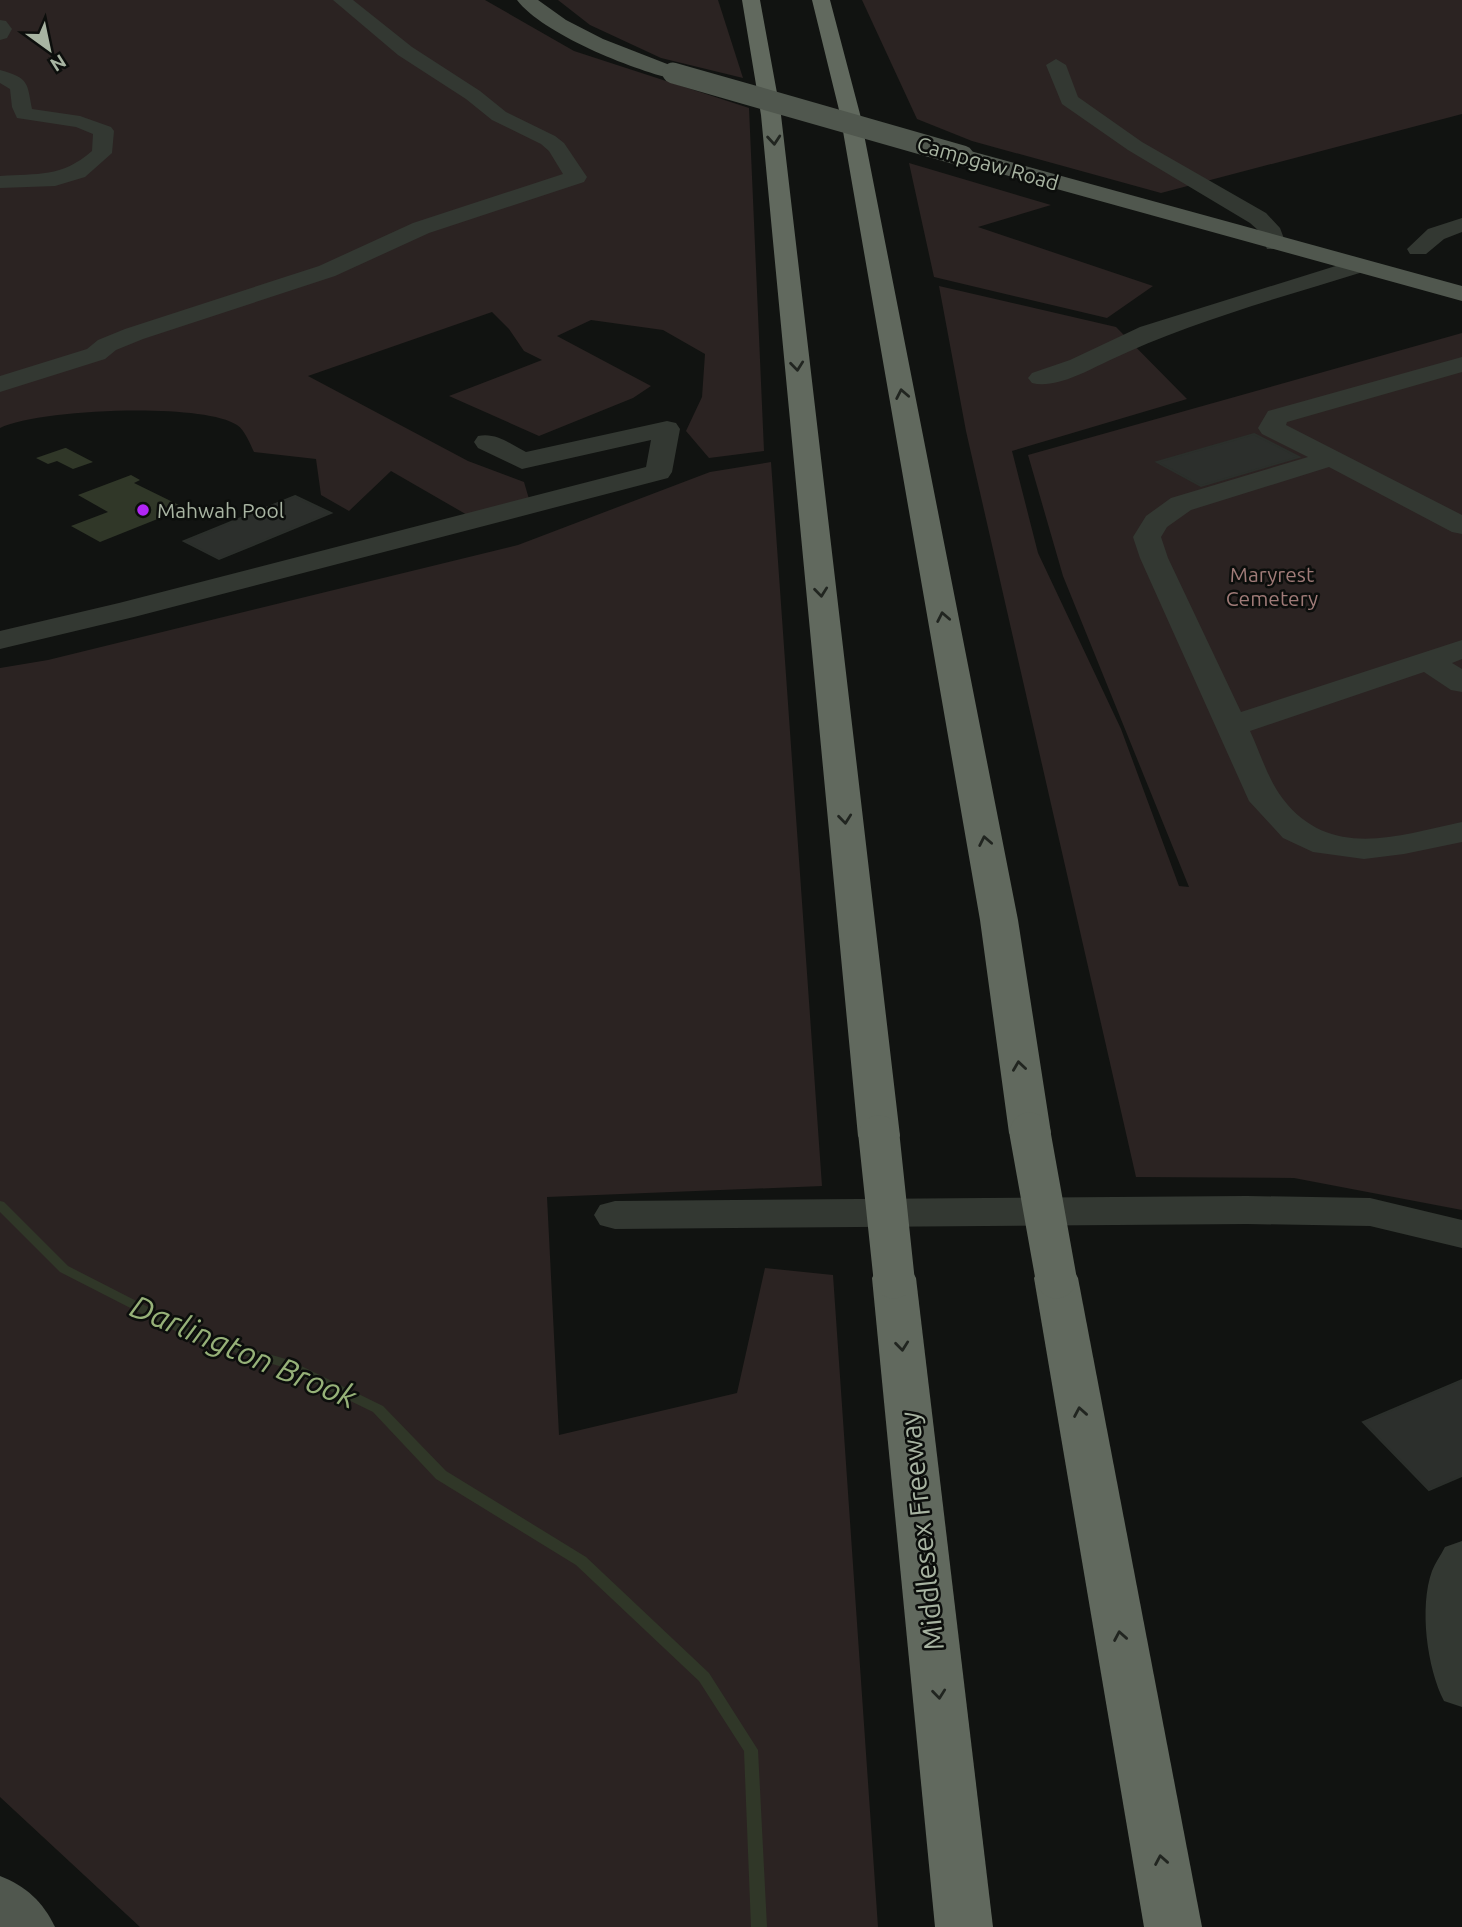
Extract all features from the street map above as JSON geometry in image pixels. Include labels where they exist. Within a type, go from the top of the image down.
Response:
[{"type":"highway","name":"Middlesex Freeway","points":[[751,0],[771,115],[964,1927]]},
{"type":"highway","points":[[821,0],[850,114],[999,920],[1030,1133],[1173,1927]]},
{"type":"main road","name":"Campgaw Road","points":[[526,0],[572,32],[673,73],[1275,244],[1462,294]]},
{"type":"main road","points":[[0,1902],[26,1927]]},
{"type":"street","points":[[0,384],[96,354],[107,345],[134,334],[327,271],[421,229],[482,206],[576,177],[557,147],[548,140],[499,116],[473,95],[405,51],[342,0]]},
{"type":"street","points":[[0,25],[3,29],[0,34]]},
{"type":"street","points":[[1056,65],[1069,100],[1135,146],[1258,218],[1269,228],[1275,244]]},
{"type":"street","points":[[0,76],[19,87],[23,93],[21,110],[24,114],[80,122],[104,131],[102,153],[73,176],[54,181],[0,182]]},
{"type":"street","points":[[1418,249],[1436,234],[1462,225]]},
{"type":"street","points":[[1041,378],[1079,365],[1149,332],[1358,266]]},
{"type":"street","points":[[1332,458],[1271,428],[1278,417],[1462,364]]},
{"type":"street","points":[[0,640],[123,611],[658,472],[667,429],[522,461],[487,442]]},
{"type":"street","points":[[1232,726],[1462,649]]},
{"type":"street","points":[[1428,662],[1462,683]]},
{"type":"street","points":[[615,1215],[1233,1210],[1356,1212],[1421,1222],[1462,1234]]},
{"type":"street","points":[[1462,1560],[1458,1565],[1451,1605],[1458,1674],[1462,1686]]},
{"type":"lane","points":[[1462,526],[1332,458],[1181,504],[1156,522],[1147,537],[1154,558],[1266,801],[1305,838],[1341,847],[1381,848],[1462,832]]},
{"type":"green space","points":[[0,0],[485,0],[574,51],[749,108],[764,451],[709,458],[686,431],[702,397],[705,354],[663,330],[591,320],[557,336],[651,386],[633,398],[539,436],[449,396],[542,360],[524,351],[509,329],[492,312],[308,376],[468,461],[524,482],[529,499],[469,516],[391,471],[349,511],[321,495],[316,459],[254,452],[240,427],[218,418],[191,413],[120,411],[48,416],[0,428]]},
{"type":"green space","points":[[558,0],[718,0],[743,78],[661,58],[590,25]]},
{"type":"green space","points":[[862,0],[1462,0],[1462,114],[1161,193],[972,141],[917,119]]},
{"type":"green space","points":[[909,163],[1051,205],[978,227],[1153,286],[1107,318],[934,277]]},
{"type":"green space","name":"Maryrest Cemetery","points":[[939,286],[1116,327],[1187,399],[1012,451],[1038,553],[1121,729],[1179,886],[1189,887],[1063,576],[1028,455],[1462,333],[1462,1210],[1294,1178],[1136,1177],[966,431]]},
{"type":"green space","points":[[771,462],[822,1186],[547,1197],[559,1435],[737,1393],[765,1268],[833,1275],[878,1927],[140,1927],[0,1797],[0,668],[48,660],[518,545],[710,472]]},
{"type":"shaded area","points":[[65,448],[93,462],[73,469],[57,461],[48,464],[36,458]]},
{"type":"shaded area","name":"Mahwah Pool","points":[[131,475],[140,480],[134,483],[185,508],[100,542],[71,526],[108,512],[78,495]]},
{"type":"building","points":[[1254,434],[1299,457],[1201,486],[1157,462]]},
{"type":"building","points":[[295,496],[331,513],[219,559],[184,541]]},
{"type":"building","points":[[1462,1380],[1462,1476],[1429,1490],[1363,1422]]},
{"type":"waterway","name":"Darlington Brook","points":[[0,1205],[64,1269],[197,1337],[284,1363],[378,1409],[441,1475],[581,1561],[704,1677],[751,1750],[759,1927]]},
{"type":"place","name":"Mahwah Pool","points":[[143,510]]}]
